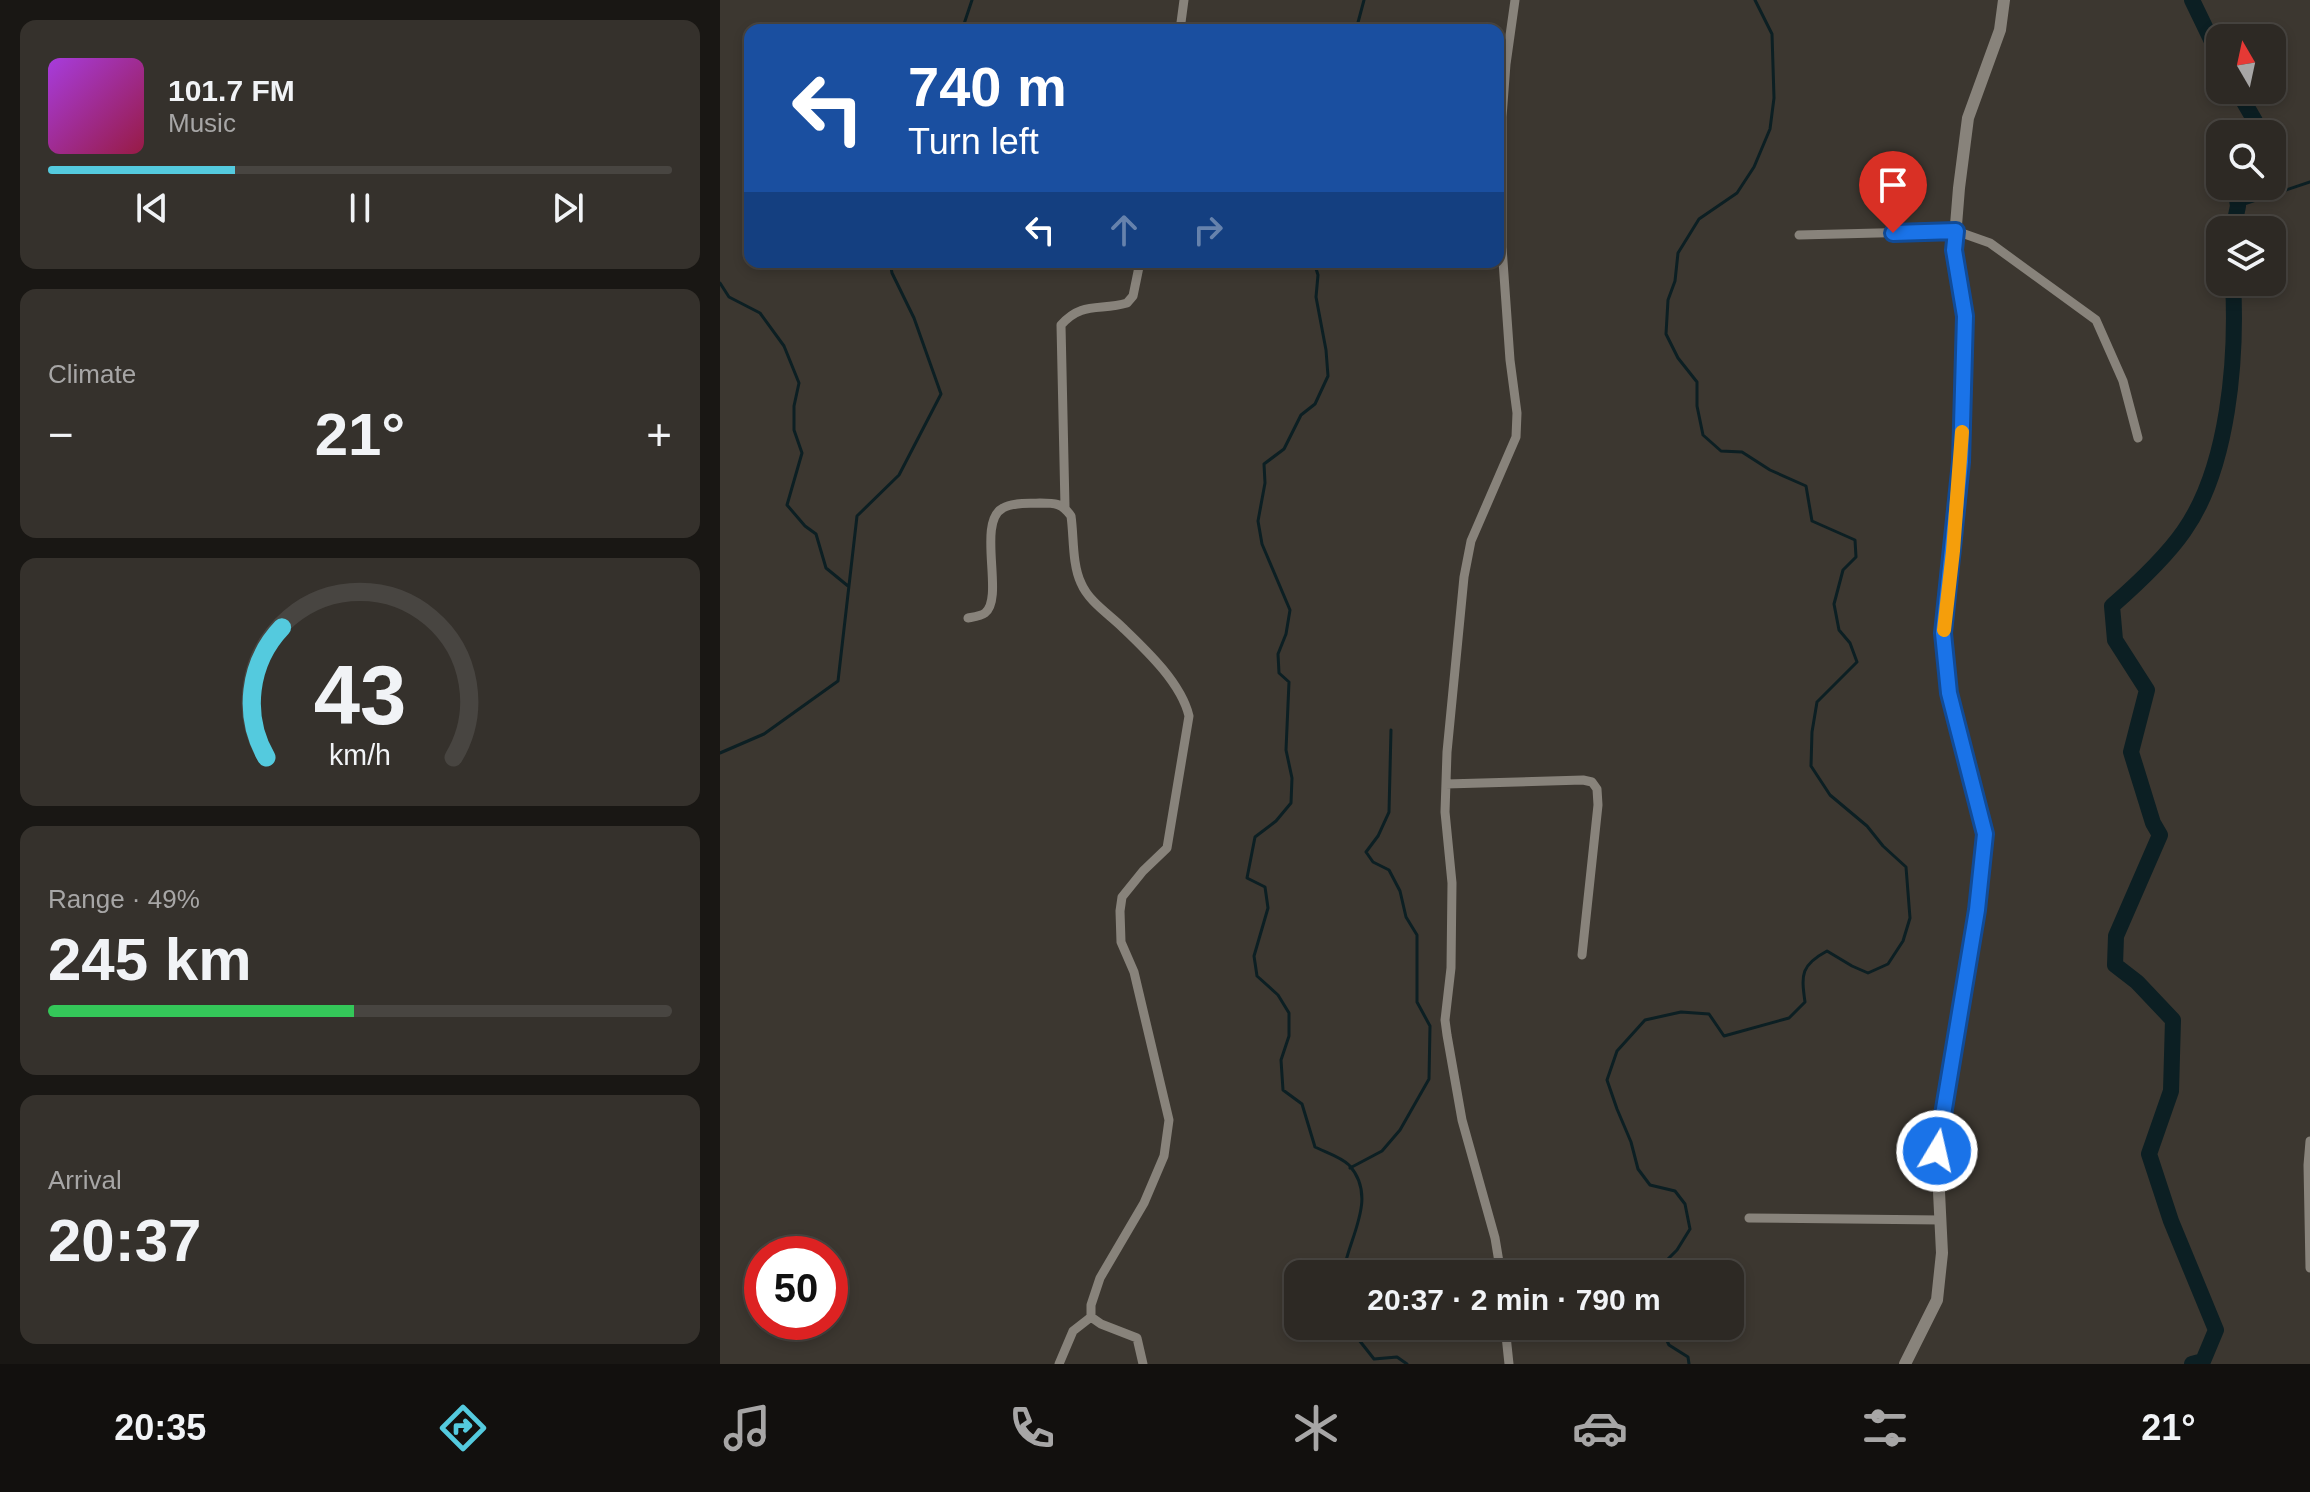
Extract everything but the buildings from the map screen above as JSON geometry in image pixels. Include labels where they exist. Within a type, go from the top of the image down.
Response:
[{"type":"main road","points":[[1905,1364],[1937,1300],[1942,1253],[1937,1151],[1977,910],[1985,834],[1949,693],[1943,633],[1961,462],[1965,316],[1954,250],[1968,118],[2000,30],[2004,0]]},
{"type":"street","points":[[1181,24],[1184,0]]},
{"type":"street","points":[[1504,90],[1515,0]]},
{"type":"street","points":[[1799,235],[1956,231],[1990,243],[2096,320],[2123,381],[2138,438]]},
{"type":"street","points":[[1065,507],[1061,325],[1071,313],[1085,308],[1127,303],[1133,296],[1139,268]]},
{"type":"street","points":[[1499,1260],[1462,1120],[1445,1020],[1451,968],[1452,892],[1445,812],[1464,577],[1471,541],[1516,437],[1517,413],[1503,268]]},
{"type":"street","points":[[968,618],[984,614],[989,609],[995,514],[1004,507],[1056,503],[1065,507],[1071,516],[1081,584],[1093,602],[1157,664],[1186,704],[1189,716],[1167,848],[1122,897],[1120,911],[1121,942],[1134,972],[1169,1120],[1168,1132],[1164,1156],[1144,1203],[1100,1278],[1091,1305],[1091,1317]]},
{"type":"street","points":[[1446,784],[1592,782],[1597,789],[1598,805],[1582,955]]},
{"type":"street","points":[[2310,1141],[2310,1268]]},
{"type":"street","points":[[1749,1218],[1941,1220]]},
{"type":"street","points":[[1059,1364],[1073,1331],[1091,1317]]},
{"type":"street","points":[[1091,1317],[1137,1338],[1143,1364]]},
{"type":"street","points":[[1506,1340],[1509,1364]]},
{"type":"waterway","points":[[964,24],[972,0]]},
{"type":"waterway","points":[[1358,24],[1364,0]]},
{"type":"waterway","points":[[1667,1260],[1690,1229],[1685,1204],[1675,1191],[1650,1185],[1638,1169],[1607,1080],[1617,1051],[1645,1020],[1681,1012],[1709,1014],[1724,1036],[1789,1018],[1805,1002],[1803,977],[1812,961],[1827,951],[1868,973],[1888,964],[1903,941],[1910,918],[1906,867],[1867,826],[1830,795],[1811,766],[1817,702],[1857,662],[1850,643],[1839,630],[1834,604],[1843,570],[1856,557],[1855,540],[1812,521],[1806,486],[1770,470],[1742,452],[1721,451],[1703,435],[1697,406],[1697,382],[1678,358],[1666,334],[1668,300],[1675,281],[1678,253],[1699,219],[1737,193],[1754,167],[1770,129],[1774,98],[1772,34],[1755,0]]},
{"type":"waterway","points":[[2192,0],[2206,29]]},
{"type":"waterway","points":[[2245,104],[2254,120]]},
{"type":"waterway","points":[[2238,206],[2310,182]]},
{"type":"waterway","points":[[2236,216],[2237,200]]},
{"type":"waterway","points":[[720,753],[764,734],[838,681],[857,516],[899,475],[941,394],[914,318],[891,268]]},
{"type":"waterway","points":[[1316,268],[1316,297],[1328,376],[1315,404],[1301,415],[1284,449],[1264,464],[1265,483],[1258,521],[1262,544],[1290,610],[1286,634],[1278,654],[1279,673],[1289,682],[1286,750],[1292,778],[1291,803],[1276,821],[1255,837],[1247,878],[1265,887],[1268,908],[1254,956],[1257,976],[1278,995],[1289,1013],[1289,1036],[1281,1060],[1283,1090],[1302,1104],[1315,1147],[1349,1165],[1358,1178],[1362,1204],[1346,1260]]},
{"type":"waterway","points":[[720,283],[729,297],[760,313],[784,346],[799,383],[794,406],[794,430],[802,453],[787,505],[816,534],[826,568],[848,586]]},
{"type":"waterway","points":[[2192,1364],[2203,1361],[2216,1330],[2171,1221],[2149,1154],[2171,1091],[2173,1020],[2137,982],[2115,965],[2116,936],[2160,835],[2153,823],[2131,752],[2147,690],[2115,640],[2112,606],[2177,541],[2199,505],[2211,476],[2227,411],[2233,296]]},
{"type":"waterway","points":[[1350,1168],[1382,1151],[1400,1130],[1429,1079],[1430,1026],[1417,1002],[1417,935],[1406,917],[1400,891],[1389,870],[1373,862],[1366,852],[1378,836],[1389,812],[1391,730]]},
{"type":"waterway","points":[[1359,1340],[1374,1359],[1397,1357],[1407,1364]]},
{"type":"waterway","points":[[1667,1340],[1669,1345],[1688,1357],[1689,1364]]},
{"type":"slow traffic","points":[[1944,630],[1962,432]]},
{"type":"route","points":[[1893,233],[1956,231],[1954,250],[1965,316],[1961,462],[1943,633],[1949,693],[1985,834],[1977,910],[1937,1151]]}]
